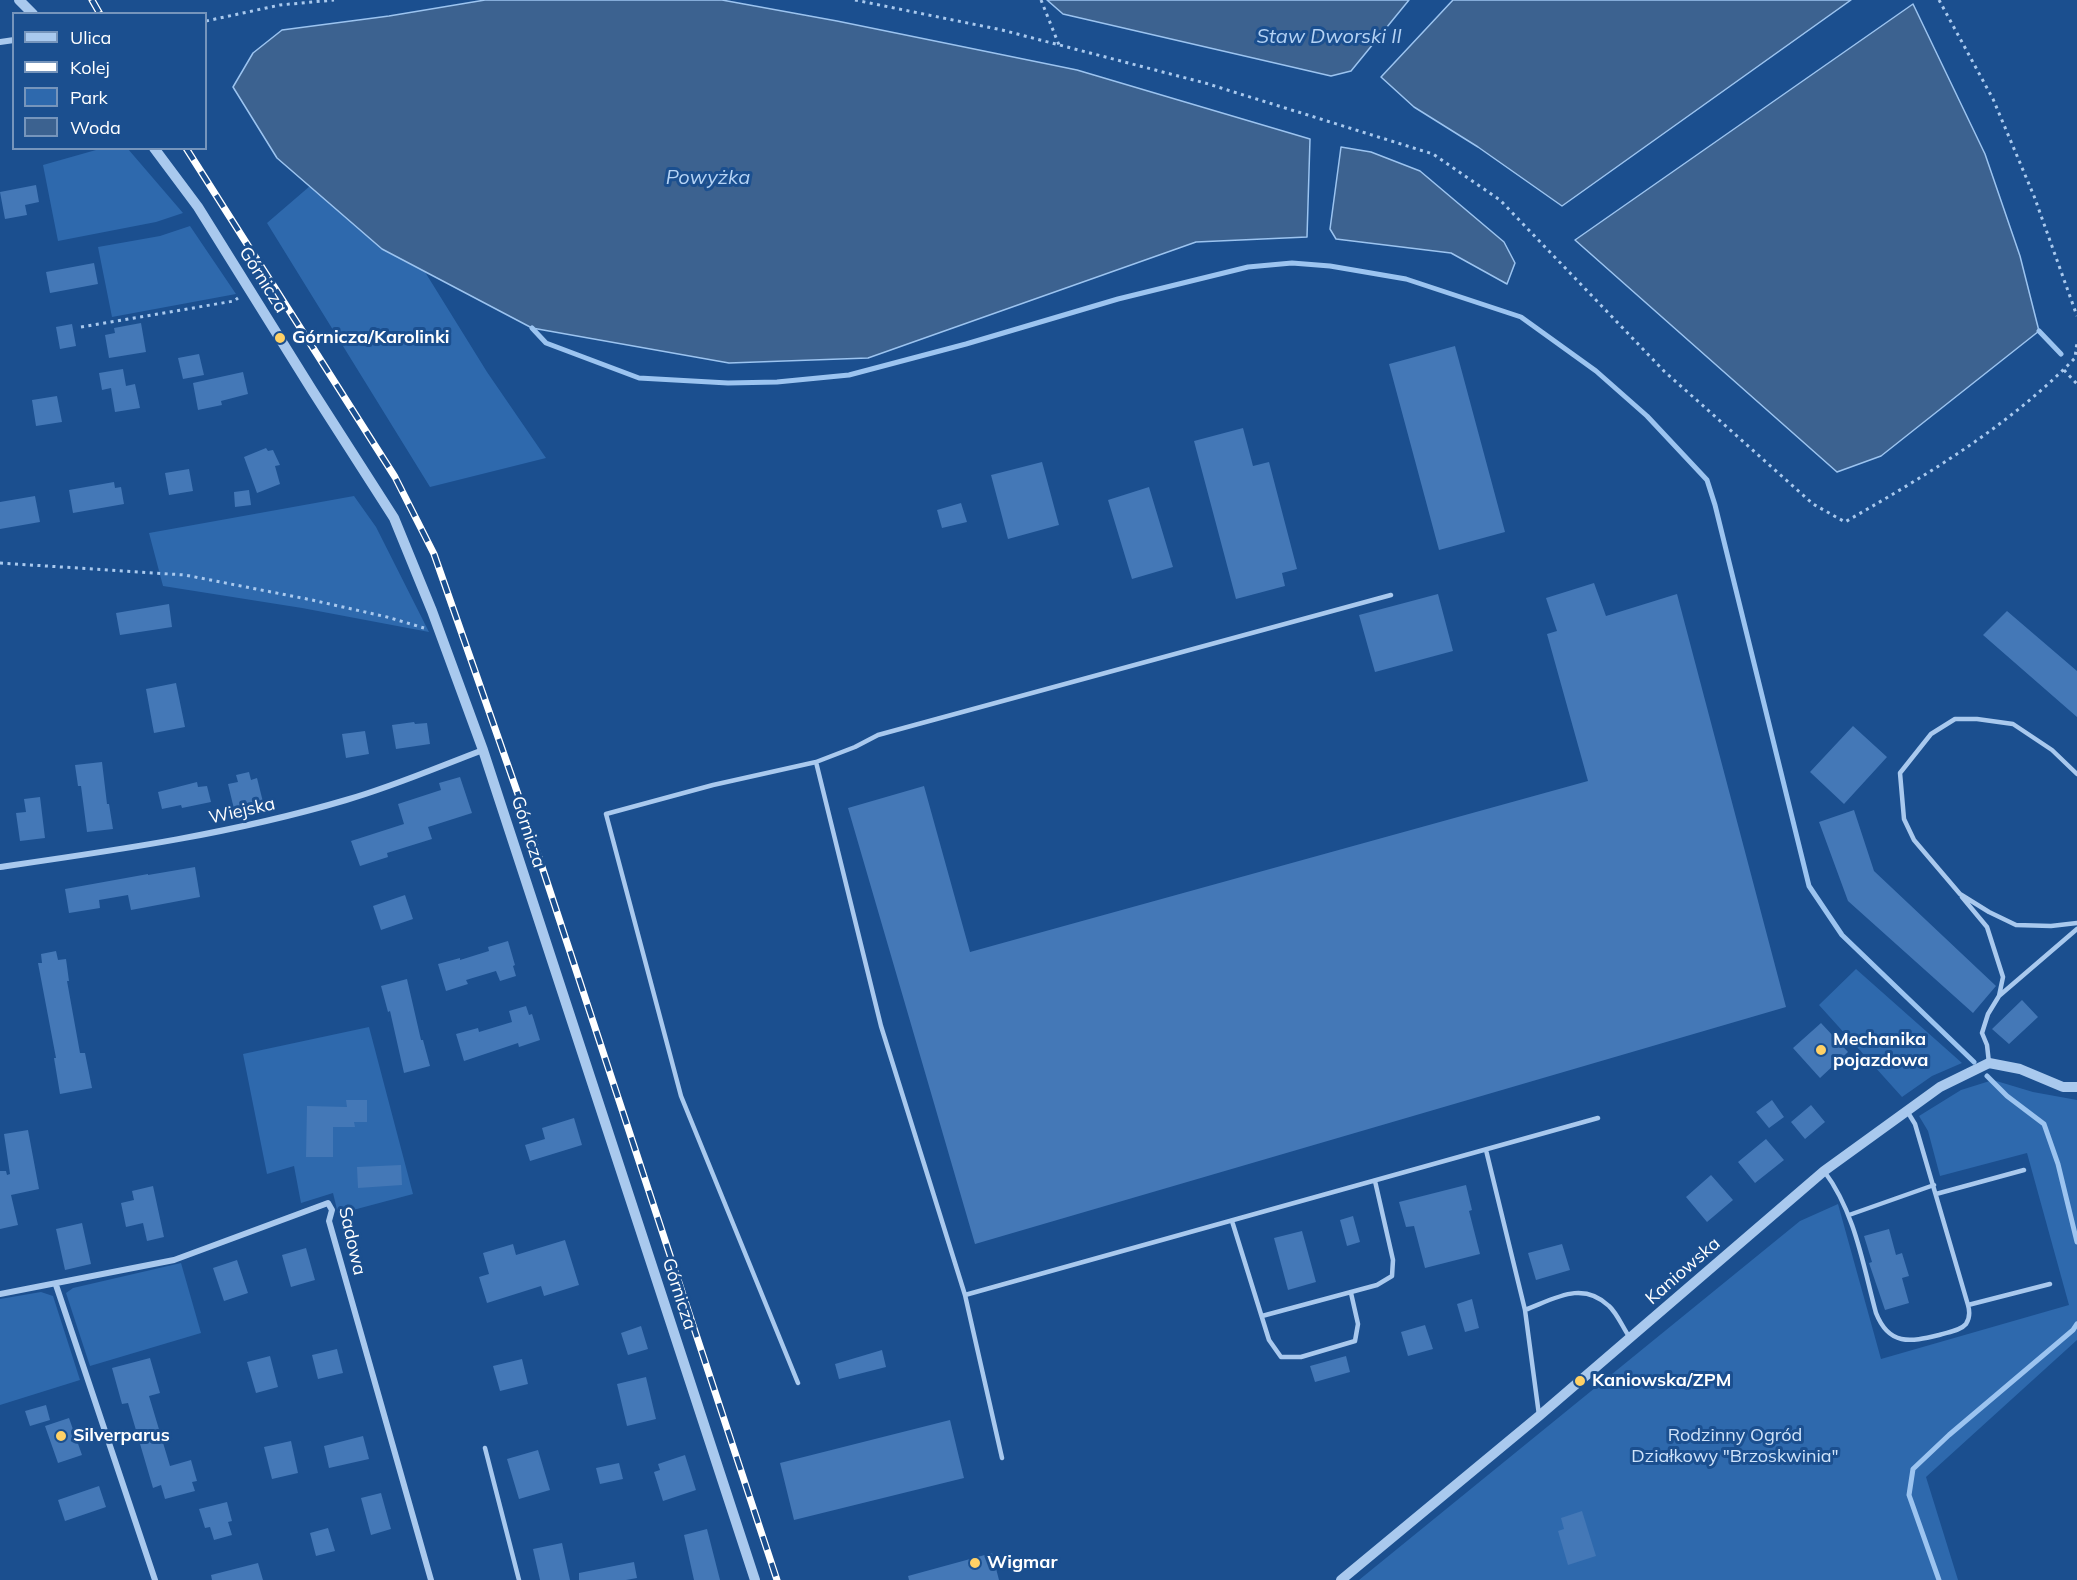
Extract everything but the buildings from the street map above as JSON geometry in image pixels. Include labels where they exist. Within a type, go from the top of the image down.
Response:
[{"type":"street","points":[[19,0],[31,12]]},
{"type":"street","name":"Górnicza","points":[[155,150],[198,207],[394,518],[483,750],[755,1580]]},
{"type":"street","name":"Wiejska","points":[[0,867],[152,845],[232,830],[348,800],[483,750]]},
{"type":"street","points":[[1989,1063],[2020,1069],[2063,1087],[2077,1087]]},
{"type":"street","name":"Kaniowska","points":[[1341,1580],[1539,1416],[1824,1171],[1940,1088],[1989,1063]]},
{"type":"street","name":"Sadowa","points":[[0,1294],[56,1285],[174,1260],[328,1203],[332,1210],[329,1221],[431,1580]]},
{"type":"street","points":[[56,1285],[155,1580]]},
{"type":"lane","points":[[798,1383],[681,1096],[606,814],[713,785],[816,762],[855,747],[878,735],[1391,595]]},
{"type":"lane","points":[[1999,996],[2002,977],[1987,927],[1914,840],[1904,819],[1900,772],[1931,734],[1955,719],[1977,718],[2013,724],[2052,750],[2077,774]]},
{"type":"lane","points":[[816,762],[881,1026],[965,1295],[1002,1458]]},
{"type":"lane","points":[[1960,894],[2016,925],[2051,926],[2077,923]]},
{"type":"lane","points":[[1989,1063],[1987,1046],[1982,1033],[1988,1014],[1999,996],[2077,929]]},
{"type":"lane","points":[[1824,1171],[1833,1183],[1849,1215],[1876,1313],[1883,1327],[1892,1336],[1908,1341],[1916,1341],[1962,1328],[1969,1318],[1968,1305],[1915,1124],[1907,1111]]},
{"type":"lane","points":[[965,1295],[1598,1118]]},
{"type":"lane","points":[[1486,1150],[1525,1310],[1539,1416]]},
{"type":"lane","points":[[1936,1194],[2024,1170]]},
{"type":"lane","points":[[1262,1316],[1377,1285],[1392,1275],[1393,1260],[1375,1181]]},
{"type":"lane","points":[[1849,1215],[1934,1185]]},
{"type":"lane","points":[[1232,1221],[1269,1340],[1281,1357],[1301,1357],[1355,1341],[1358,1324],[1351,1293]]},
{"type":"lane","points":[[1968,1305],[2050,1284]]},
{"type":"lane","points":[[1525,1310],[1577,1290],[1594,1296],[1610,1306],[1630,1338]]},
{"type":"lane","points":[[485,1448],[519,1580]]},
{"type":"path","points":[[207,21],[280,5],[334,0]]},
{"type":"path","points":[[855,0],[1002,30],[1205,83],[1433,153],[1500,200],[1664,371],[1813,504],[1845,522],[1887,498],[2007,420],[2075,358],[2077,342]]},
{"type":"path","points":[[1041,0],[1059,45]]},
{"type":"path","points":[[1939,0],[1993,99],[2034,196],[2077,316]]},
{"type":"path","points":[[81,327],[234,301],[250,291]]},
{"type":"path","points":[[2064,370],[2077,384]]},
{"type":"path","points":[[0,563],[185,575],[366,612],[440,633]]},
{"type":"green space","points":[[96,150],[129,150],[183,213],[156,222],[58,241],[43,165]]},
{"type":"green space","points":[[310,186],[382,249],[425,272],[487,372],[546,458],[430,487],[267,223]]},
{"type":"green space","points":[[190,226],[236,294],[112,317],[98,247],[160,236]]},
{"type":"green space","points":[[354,496],[376,527],[429,632],[302,608],[163,586],[149,533]]},
{"type":"green space","points":[[1856,969],[1962,1063],[1932,1076],[1902,1097],[1819,1005]]},
{"type":"green space","points":[[369,1027],[413,1194],[338,1214],[333,1193],[301,1203],[294,1166],[267,1174],[243,1054]]},
{"type":"green space","name":"Rodzinny Ogród Działkowy \"Brzoskwinia\"","points":[[1993,1080],[2033,1092],[2077,1100],[2077,1340],[1926,1477],[1958,1580],[1359,1580],[1800,1221],[1838,1204],[1881,1359],[2069,1305],[2027,1153],[1940,1176],[1928,1131],[1919,1116],[1961,1090]]},
{"type":"green space","points":[[181,1263],[201,1333],[90,1366],[66,1293],[73,1288]]},
{"type":"green space","points":[[41,1292],[53,1296],[80,1380],[0,1405],[0,1299]]},
{"type":"water","name":"Powyżka","points":[[485,0],[722,0],[1077,70],[1310,139],[1307,237],[1196,242],[868,358],[729,363],[532,328],[382,249],[277,158],[233,87],[253,53],[282,30]]},
{"type":"water","name":"Staw Dworski II","points":[[1047,0],[1409,0],[1351,71],[1331,76],[1063,14]]},
{"type":"water","points":[[1453,0],[1851,0],[1562,206],[1478,147],[1414,107],[1381,77]]},
{"type":"water","points":[[1913,4],[1985,154],[2020,256],[2039,331],[1881,456],[1837,472],[1575,240]]},
{"type":"water","points":[[1341,147],[1371,152],[1420,171],[1504,242],[1515,263],[1507,284],[1451,253],[1336,239],[1330,229]]},
{"type":"waterway","points":[[532,328],[546,343],[639,378],[728,383],[777,382],[849,375],[966,344],[1118,299],[1248,267],[1292,263],[1330,266],[1406,279],[1521,317],[1596,371],[1647,416],[1707,480],[1809,886],[1842,935],[1974,1062]]},
{"type":"waterway","points":[[2039,331],[2061,354]]},
{"type":"waterway","points":[[1987,1076],[2007,1096],[2044,1124],[2058,1164],[2077,1242]]},
{"type":"waterway","points":[[1939,1580],[1909,1495],[1913,1469],[1949,1435],[2073,1330],[2077,1324]]},
{"type":"railway","points":[[92,0],[99,12]]},
{"type":"railway","points":[[187,150],[395,477],[434,554],[520,800],[777,1580]]},
{"type":"place","name":"Górnicza/Karolinki","points":[[280,338]]},
{"type":"place","name":"Mechanika pojazdowa","points":[[1821,1050]]},
{"type":"place","name":"Kaniowska/ZPM","points":[[1580,1381]]},
{"type":"place","name":"Silverparus","points":[[61,1436]]},
{"type":"place","name":"Wigmar","points":[[975,1563]]}]
